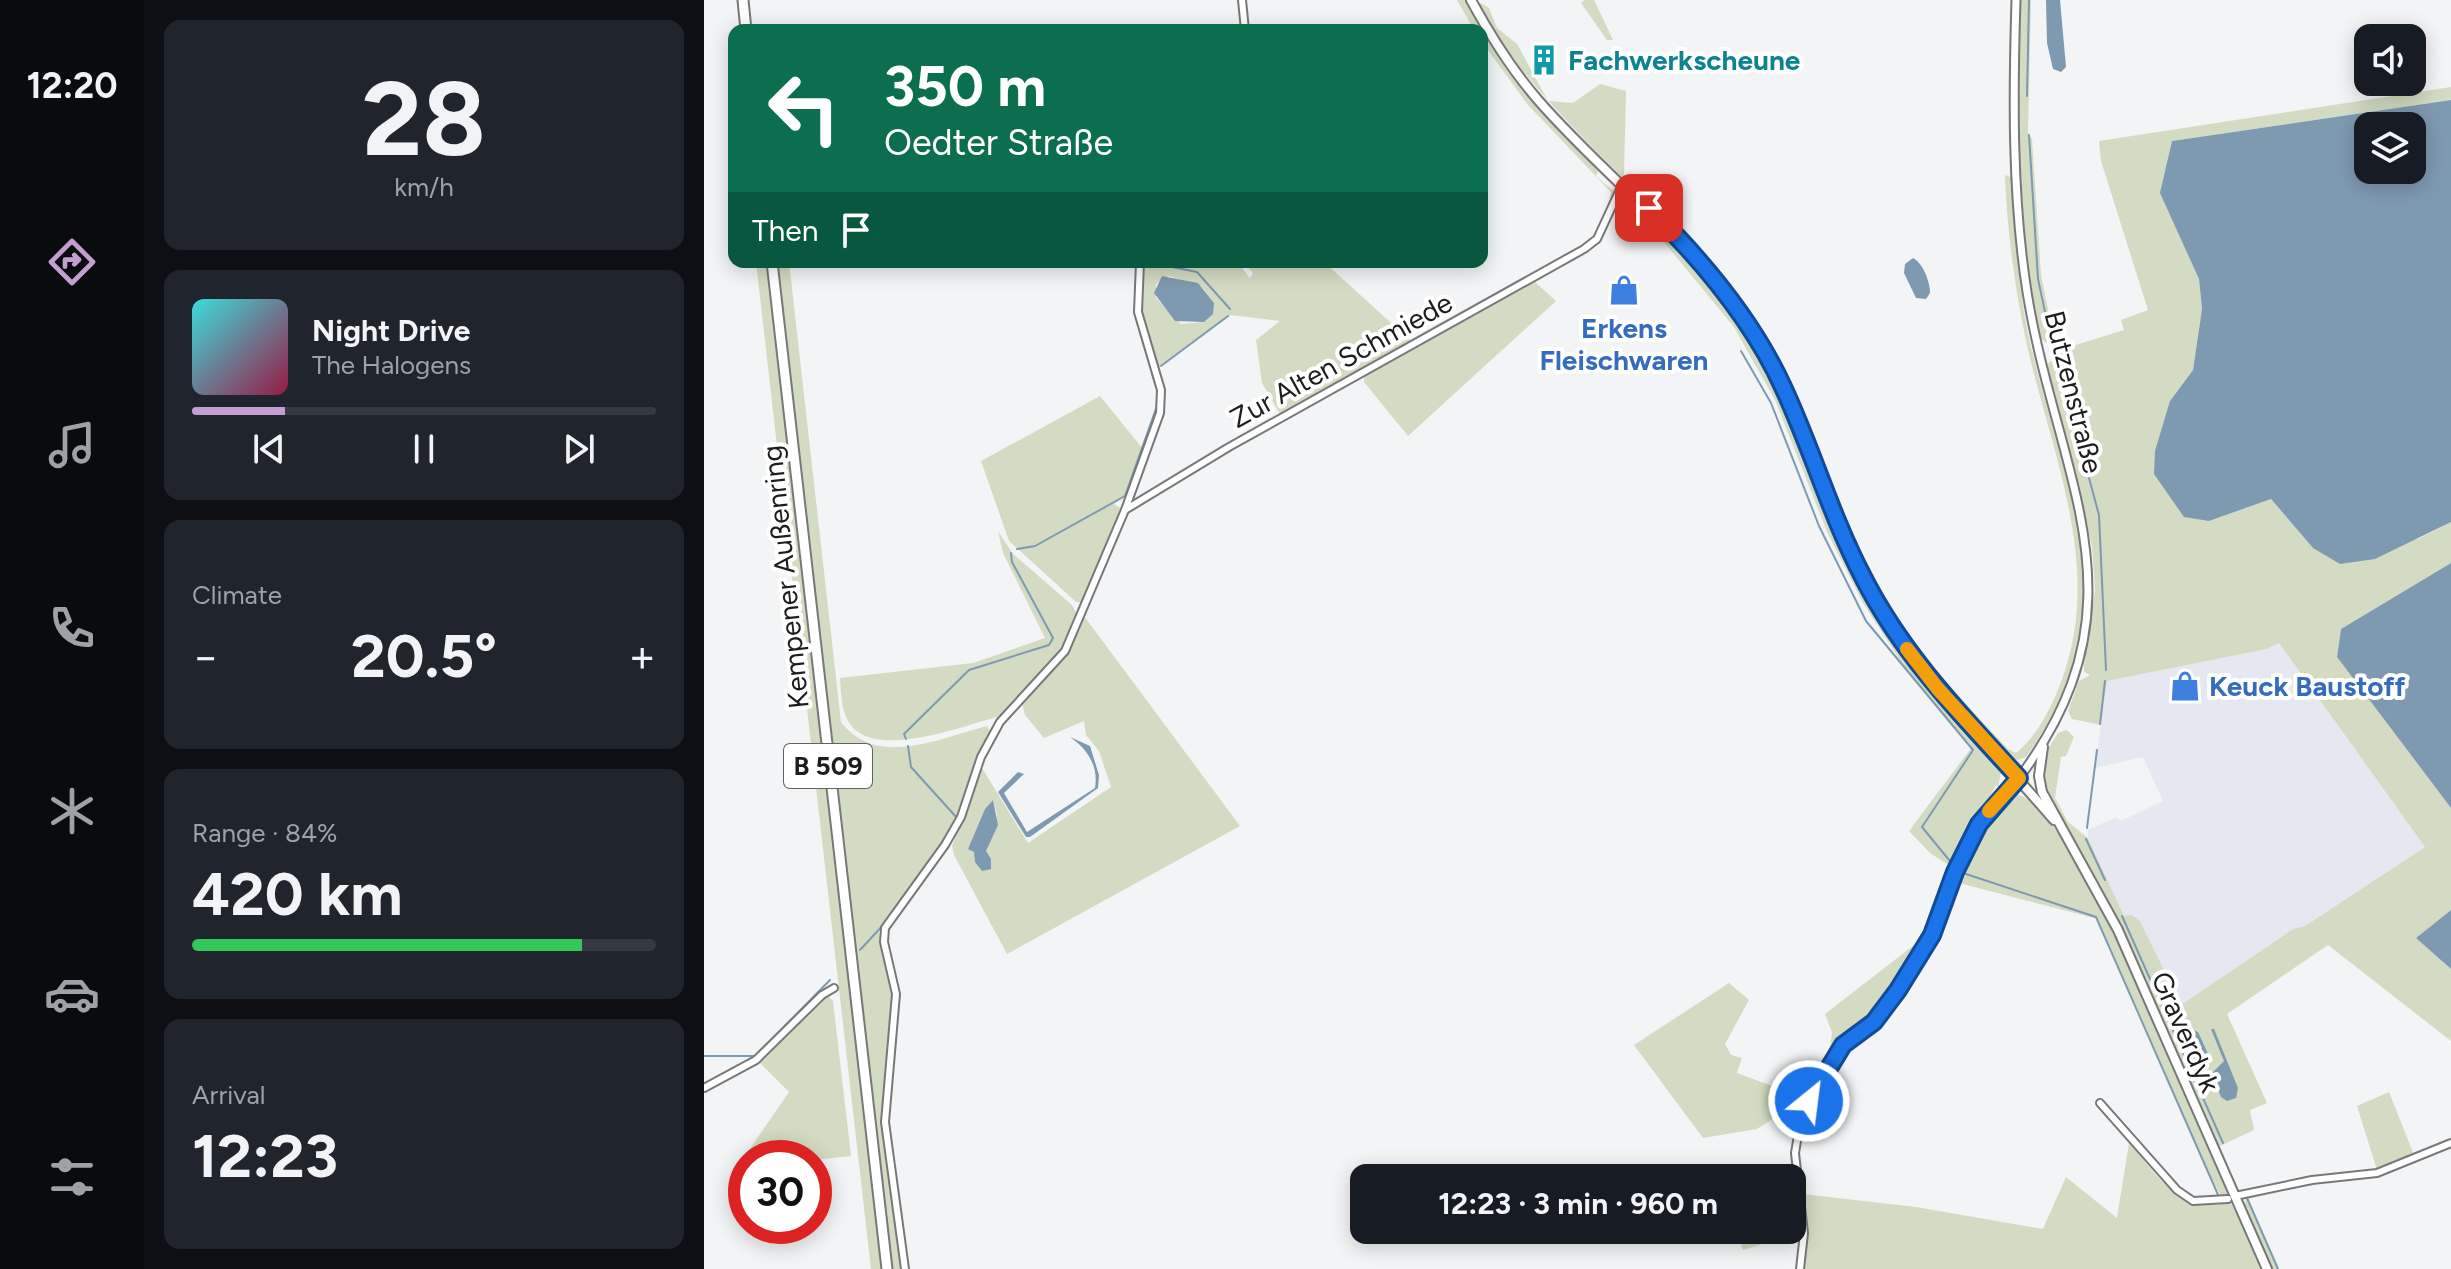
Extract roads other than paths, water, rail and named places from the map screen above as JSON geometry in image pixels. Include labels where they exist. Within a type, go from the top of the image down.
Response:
[{"type":"main road","points":[[743,0],[745,24]]},
{"type":"main road","points":[[1471,0],[1485,24]]},
{"type":"main road","points":[[1488,29],[1536,98],[1688,248],[1748,324],[1783,385],[1851,555],[1877,603],[1938,689],[2054,820]]},
{"type":"main road","name":"Kempener Außenring","points":[[773,268],[887,1269]]},
{"type":"main road","points":[[2043,747],[2039,776],[2054,820]]},
{"type":"main road","name":"Graverdyk","points":[[2054,820],[2095,887],[2231,1198],[2267,1269]]},
{"type":"street","points":[[1242,0],[1244,24]]},
{"type":"street","name":"Butzenstraße","points":[[2016,0],[2017,169],[2027,288],[2039,354],[2084,522],[2090,590],[2086,636],[2077,674],[2043,747],[2019,778]]},
{"type":"street","name":"Zur Alten Schmiede","points":[[1125,510],[1229,447],[1584,249],[1597,239],[1623,184]]},
{"type":"street","points":[[905,1269],[885,1122],[896,994],[884,942],[885,928],[945,845],[961,817],[981,757],[1000,722],[1065,651],[1125,510],[1160,413],[1161,390],[1138,312],[1140,268]]},
{"type":"street","points":[[1800,1269],[1804,1233],[1795,1153],[1801,1117],[1833,1058],[1850,1039],[1874,1022],[1898,990],[1932,935],[1955,872],[1979,824],[2019,778]]},
{"type":"street","points":[[704,1088],[756,1060],[822,995],[834,988]]},
{"type":"street","points":[[2100,1103],[2177,1190],[2193,1201],[2231,1198],[2312,1180],[2377,1173],[2451,1143]]},
{"type":"water","points":[[2046,0],[2060,0],[2066,67],[2061,72],[2053,69],[2047,43]]},
{"type":"water","points":[[2451,100],[2451,522],[2375,559],[2340,564],[2313,548],[2271,499],[2209,521],[2184,517],[2154,474],[2155,451],[2170,401],[2193,370],[2202,309],[2199,279],[2160,193],[2172,141],[2354,114],[2354,184],[2426,184],[2426,112],[2369,112]]},
{"type":"water","points":[[1913,258],[1927,278],[1930,293],[1926,299],[1916,298],[1904,273],[1905,264]]},
{"type":"water","points":[[1162,276],[1198,283],[1214,303],[1213,314],[1204,322],[1175,321],[1154,293]]},
{"type":"water","points":[[2451,563],[2451,808],[2337,657],[2341,629]]},
{"type":"water","points":[[1070,737],[1090,746],[1099,775],[1098,788],[1026,837],[998,792],[1018,772],[1024,774],[1004,793],[1027,832],[1095,788],[1095,772],[1090,758]]},
{"type":"water","points":[[993,800],[998,825],[986,851],[991,859],[991,869],[982,871],[975,862],[974,852],[968,849],[985,809]]},
{"type":"water","points":[[2451,910],[2451,969],[2416,938]]},
{"type":"water","points":[[2189,1028],[2198,1032],[2210,1058],[2189,1062],[2194,1056],[2185,1035]]},
{"type":"water","points":[[2211,1029],[2214,1029],[2238,1088],[2236,1098],[2227,1101],[2221,1097],[2212,1073],[2224,1061]]},
{"type":"waterway","points":[[2027,96],[2029,0]]},
{"type":"waterway","points":[[2029,135],[2038,279],[2051,340]]},
{"type":"waterway","points":[[1177,268],[1197,272],[1230,309]]},
{"type":"waterway","points":[[1161,366],[1228,316]]},
{"type":"waterway","points":[[1741,351],[1771,403],[1819,526],[1866,621],[1973,750],[1922,827],[1954,866]]},
{"type":"waterway","points":[[2056,356],[2099,515],[2106,670]]},
{"type":"waterway","points":[[1152,373],[1155,383]]},
{"type":"waterway","points":[[1017,549],[1035,546],[1125,496],[1158,403]]},
{"type":"waterway","points":[[906,739],[904,734],[969,670],[1049,645],[1053,638],[1012,562],[1011,553]]},
{"type":"waterway","points":[[2100,724],[2105,681]]},
{"type":"waterway","points":[[908,746],[911,767],[957,818]]},
{"type":"waterway","points":[[2087,828],[2097,750]]},
{"type":"waterway","points":[[927,865],[952,827]]},
{"type":"waterway","points":[[2086,839],[2105,880]]},
{"type":"waterway","points":[[1960,872],[2096,917],[2219,1197]]},
{"type":"waterway","points":[[2122,916],[2223,1143]]},
{"type":"waterway","points":[[860,950],[886,922]]},
{"type":"waterway","points":[[704,1056],[755,1056],[830,980]]},
{"type":"waterway","points":[[2251,1195],[2247,1198],[2278,1269]]},
{"type":"place","name":"Fachwerkscheune","points":[[1544,60]]},
{"type":"place","name":"Erkens Fleischwaren","points":[[1624,290]]},
{"type":"place","name":"Keuck Baustoff","points":[[2185,686]]}]
